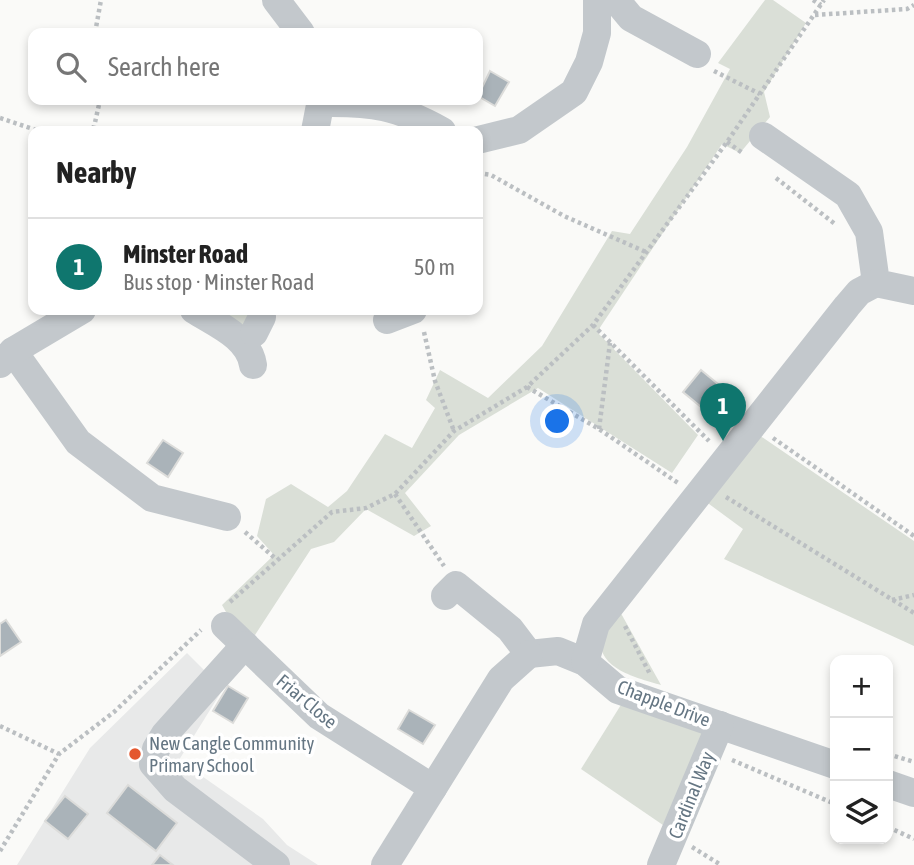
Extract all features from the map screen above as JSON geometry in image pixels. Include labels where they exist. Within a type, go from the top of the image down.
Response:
[{"type":"street","points":[[276,0],[297,28]]},
{"type":"street","points":[[483,139],[519,130],[574,92],[589,62],[606,1],[631,18],[697,54]]},
{"type":"street","points":[[316,126],[320,105]]},
{"type":"street","points":[[372,105],[407,112],[433,126]]},
{"type":"street","points":[[757,148],[848,195],[869,232],[876,283]]},
{"type":"street","points":[[585,662],[596,624],[703,491],[752,423],[853,299],[876,283],[902,286],[914,291]]},
{"type":"street","points":[[74,315],[7,357],[78,442],[152,498],[227,517]]},
{"type":"street","points":[[202,315],[244,343],[251,352],[253,365]]},
{"type":"street","points":[[387,320],[417,316]]},
{"type":"street","points":[[385,865],[501,679],[529,654],[510,629],[451,590]]},
{"type":"street","points":[[225,626],[156,749],[152,764],[175,789],[276,865]]},
{"type":"street","name":"Friar Close","points":[[225,626],[318,716],[433,788]]},
{"type":"street","name":"Chapple Drive","points":[[529,654],[558,651],[585,662],[618,690],[830,763]]},
{"type":"street","name":"Cardinal Way","points":[[661,865],[720,725]]},
{"type":"street","points":[[893,786],[914,793]]},
{"type":"path","points":[[96,28],[101,0]]},
{"type":"path","points":[[0,851],[59,754],[225,626],[276,559],[332,512],[366,508],[395,494],[454,431],[527,387],[593,325],[727,142],[822,3],[813,0]]},
{"type":"path","points":[[814,15],[906,9],[914,5]]},
{"type":"path","points":[[697,54],[710,69],[760,94]]},
{"type":"path","points":[[93,126],[99,105]]},
{"type":"path","points":[[0,118],[28,127]]},
{"type":"path","points":[[727,142],[757,148]]},
{"type":"path","points":[[483,174],[491,175],[564,216],[646,252]]},
{"type":"path","points":[[774,177],[839,227]]},
{"type":"path","points":[[417,316],[435,381],[454,431]]},
{"type":"path","points":[[593,325],[726,458]]},
{"type":"path","points":[[600,429],[610,342]]},
{"type":"path","points":[[527,387],[914,613]]},
{"type":"path","points":[[752,423],[914,537]]},
{"type":"path","points":[[395,494],[451,590]]},
{"type":"path","points":[[227,517],[276,559]]},
{"type":"path","points":[[892,600],[914,595]]},
{"type":"path","points":[[613,603],[667,706]]},
{"type":"path","points":[[0,726],[59,754]]},
{"type":"path","points":[[893,756],[914,762]]},
{"type":"path","points":[[893,829],[914,839]]},
{"type":"path","points":[[675,837],[721,865]]},
{"type":"shaded area","points":[[765,0],[773,0],[806,23],[764,92],[770,117],[740,153],[722,144],[597,332],[698,435],[672,473],[538,388],[459,435],[405,493],[431,526],[414,536],[366,509],[334,542],[311,549],[255,635],[226,612],[222,605],[274,555],[257,536],[266,499],[291,484],[328,507],[347,491],[385,434],[412,448],[435,408],[426,400],[440,370],[488,398],[542,346],[612,231],[630,234],[687,147],[730,69],[718,63]]},
{"type":"shaded area","points":[[207,315],[252,315],[245,340]]},
{"type":"shaded area","points":[[756,433],[914,541],[914,646],[724,559],[743,529],[705,501]]},
{"type":"shaded area","points":[[618,608],[661,685],[621,670],[605,657],[601,648],[601,637]]},
{"type":"shaded area","name":"New Cangle Community Primary School","points":[[187,653],[223,689],[179,760],[263,819],[287,845],[318,865],[17,865],[90,748]]},
{"type":"shaded area","points":[[624,700],[706,732],[663,825],[581,769]]},
{"type":"building","points":[[490,71],[509,82],[495,106],[483,99],[483,86]]},
{"type":"building","points":[[701,370],[736,399],[728,409],[722,404],[712,416],[683,392]]},
{"type":"building","points":[[163,440],[183,453],[168,477],[147,463]]},
{"type":"building","points":[[6,620],[21,642],[0,656],[0,624]]},
{"type":"building","points":[[228,686],[248,698],[233,723],[213,711]]},
{"type":"building","points":[[409,710],[435,725],[423,744],[398,729]]},
{"type":"building","points":[[128,785],[177,823],[156,851],[107,813]]},
{"type":"building","points":[[65,796],[88,814],[68,839],[45,821]]},
{"type":"building","points":[[160,855],[173,865],[152,865]]},
{"type":"place","name":"Minster Road","points":[[723,441]]},
{"type":"place","name":"New Cangle Community Primary School","points":[[135,754]]}]
